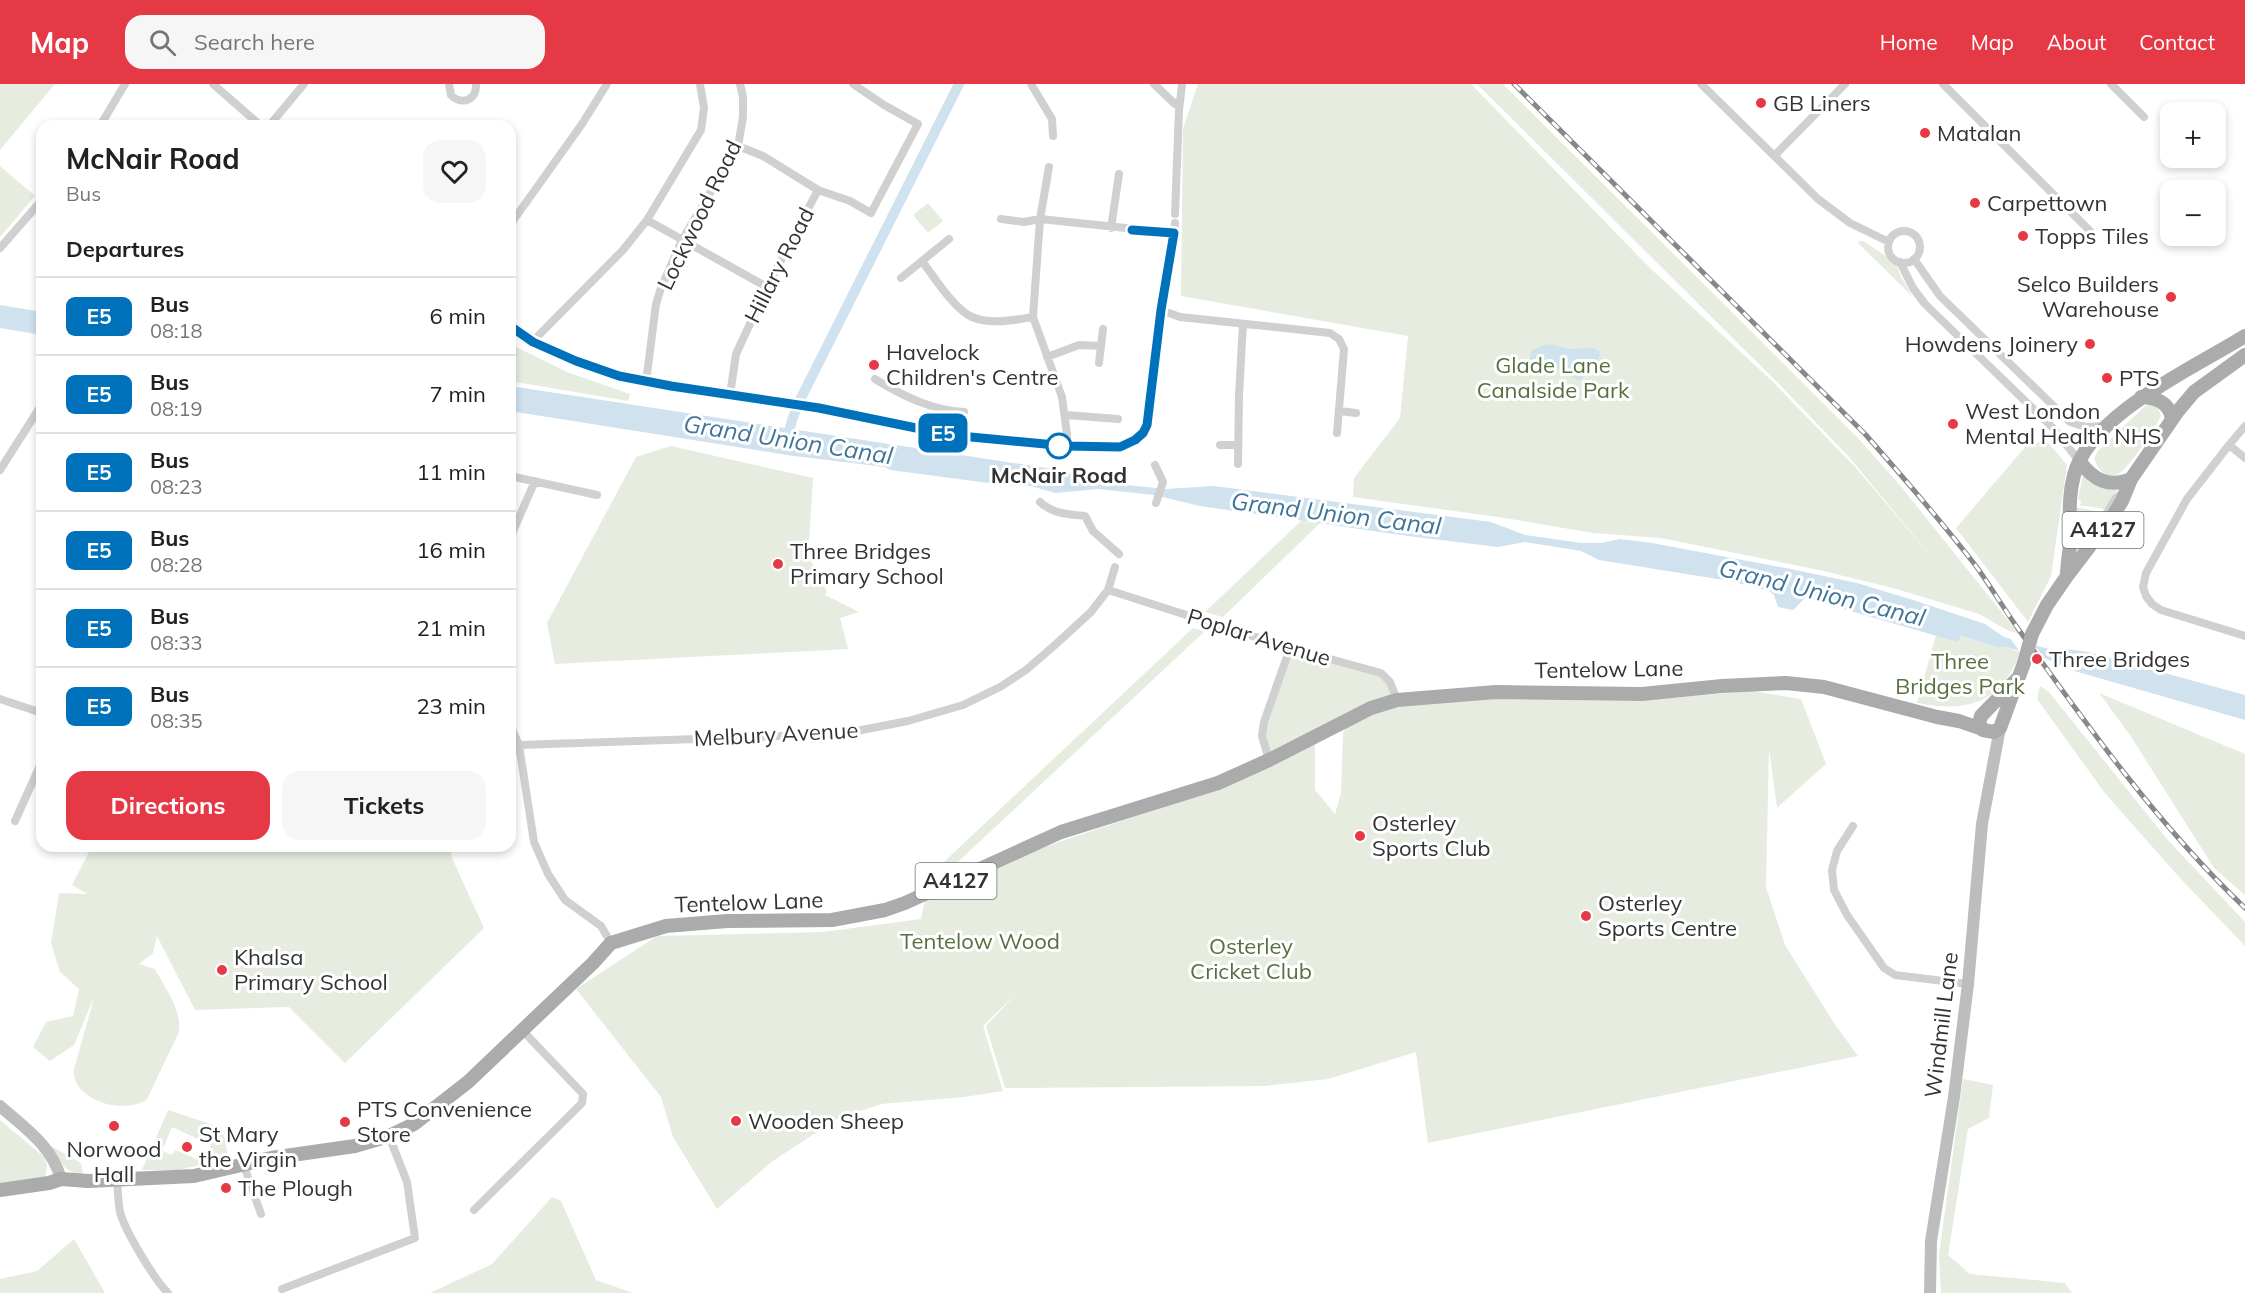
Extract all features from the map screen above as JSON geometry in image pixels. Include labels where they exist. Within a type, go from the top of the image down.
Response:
[{"type":"main road","name":"Windmill Lane","points":[[2067,576],[2070,545],[2070,492],[2074,475],[2085,452],[2107,426],[2141,397],[2245,336]]},
{"type":"main road","name":"Windmill Lane","points":[[1930,1293],[1931,1241],[1954,1097],[1968,984],[1982,824],[1995,761],[1990,723],[2017,679],[2032,634],[2047,605],[2112,517],[2128,485],[2172,419],[2194,392],[2245,355]]},
{"type":"main road","points":[[2141,397],[2163,402],[2168,406],[2172,419]]},
{"type":"main road","points":[[2080,462],[2090,475],[2099,481],[2128,485]]},
{"type":"main road","name":"Windmill Lane","points":[[1990,723],[2017,679]]},
{"type":"main road","name":"Tentelow Lane","points":[[0,1190],[49,1184],[61,1179],[117,1180],[194,1176],[243,1164],[355,1146],[389,1136],[414,1124],[448,1099],[593,963],[611,943],[652,930],[682,924],[831,920],[885,910],[1062,832],[1218,783],[1371,708],[1397,700],[1496,692],[1642,694],[1722,686],[1786,683],[1824,687],[1937,717],[1990,723]]},
{"type":"main road","points":[[0,1106],[48,1150],[61,1179]]},
{"type":"street","points":[[103,120],[126,84]]},
{"type":"street","points":[[213,84],[254,120]]},
{"type":"street","points":[[274,120],[304,84]]},
{"type":"street","points":[[449,84],[451,95],[463,101],[472,98],[476,93],[476,84]]},
{"type":"street","points":[[516,217],[582,124],[607,84]]},
{"type":"street","points":[[533,342],[623,250],[647,220],[701,130],[704,108],[700,84]]},
{"type":"street","name":"Lockwood Road","points":[[646,382],[656,304],[682,240],[738,146],[743,117],[743,96],[740,84]]},
{"type":"street","points":[[818,190],[850,201],[871,213],[915,122],[853,84]]},
{"type":"street","points":[[1031,84],[1052,119],[1053,136]]},
{"type":"street","points":[[1154,84],[1175,104],[1179,105]]},
{"type":"street","points":[[516,331],[533,342],[576,361],[619,376],[646,382],[781,401],[950,435],[1066,446],[1120,447],[1135,440],[1143,433],[1147,425],[1161,310],[1174,233],[1179,105],[1182,84]]},
{"type":"street","points":[[1701,84],[1818,199],[1850,223],[1889,242]]},
{"type":"street","points":[[1774,156],[1845,84]]},
{"type":"street","points":[[1943,84],[2090,231]]},
{"type":"street","points":[[2111,84],[2144,117]]},
{"type":"street","name":"Hillary Road","points":[[730,394],[736,354],[767,287],[818,190],[763,156],[738,146]]},
{"type":"street","points":[[1049,167],[1040,219],[1034,317],[1062,397],[1066,415],[1066,446]]},
{"type":"street","points":[[1112,228],[1119,174]]},
{"type":"street","points":[[0,248],[36,207]]},
{"type":"street","points":[[1001,219],[1024,222],[1040,219],[1174,233]]},
{"type":"street","points":[[647,220],[767,287]]},
{"type":"street","points":[[1899,232],[1909,232],[1919,247],[1914,259],[1905,263],[1895,261],[1889,252],[1889,242],[1899,232]]},
{"type":"street","points":[[901,278],[949,239]]},
{"type":"street","points":[[1914,259],[1940,296],[2070,422],[2086,428],[2107,426]]},
{"type":"street","points":[[922,261],[959,308],[973,317],[1005,322],[1034,317]]},
{"type":"street","points":[[1900,262],[1913,288],[1926,304],[2053,428],[2080,462]]},
{"type":"street","points":[[1161,310],[1180,317],[1330,333],[1339,339],[1344,349],[1337,433]]},
{"type":"street","points":[[1238,464],[1243,324]]},
{"type":"street","points":[[1100,363],[1102,329]]},
{"type":"street","points":[[1047,357],[1079,345],[1101,346]]},
{"type":"street","points":[[875,379],[900,394],[932,407],[964,412]]},
{"type":"street","points":[[950,435],[954,411]]},
{"type":"street","points":[[1339,411],[1356,413]]},
{"type":"street","points":[[0,470],[36,413]]},
{"type":"street","points":[[1066,415],[1118,419]]},
{"type":"street","points":[[2245,426],[2187,499],[2146,573],[2143,587],[2152,604],[2160,610],[2245,636]]},
{"type":"street","points":[[1220,445],[1238,445]]},
{"type":"street","points":[[2229,445],[2245,458]]},
{"type":"street","points":[[1155,465],[1163,482],[1156,503]]},
{"type":"street","points":[[516,477],[597,495]]},
{"type":"street","points":[[516,524],[535,481]]},
{"type":"street","points":[[1040,502],[1048,509],[1060,514],[1085,516],[1093,531],[1119,554]]},
{"type":"street","name":"Melbury Avenue","points":[[519,745],[841,734],[908,721],[963,705],[1000,687],[1026,670],[1091,612],[1108,590],[1115,567]]},
{"type":"street","name":"Poplar Avenue","points":[[1108,590],[1290,648],[1381,674],[1390,682],[1397,700]]},
{"type":"street","points":[[1269,760],[1262,736],[1264,722],[1290,648]]},
{"type":"street","points":[[0,699],[36,711]]},
{"type":"street","points":[[516,738],[519,745],[534,842],[548,874],[565,900],[601,926],[611,943]]},
{"type":"street","points":[[15,821],[36,774]]},
{"type":"street","points":[[1853,826],[1837,851],[1832,870],[1834,890],[1847,915],[1884,968],[1895,975],[1968,984]]},
{"type":"street","points":[[474,1210],[582,1103],[583,1094],[522,1030]]},
{"type":"street","points":[[282,1289],[415,1238],[407,1182],[389,1136]]},
{"type":"street","points":[[243,1164],[261,1214]]},
{"type":"street","points":[[117,1180],[119,1204],[124,1222],[160,1284],[168,1293]]},
{"type":"green space","points":[[0,84],[55,84],[0,150]]},
{"type":"green space","name":"Glade Lane Canalside Park","points":[[1198,84],[1471,84],[1650,268],[1772,381],[1856,468],[1939,566],[1849,457],[1780,385],[1477,84],[1503,84],[1857,437],[1899,484],[2019,634],[1979,614],[1893,588],[1819,570],[1661,538],[1593,533],[1353,497],[1354,478],[1400,418],[1408,336],[1181,296],[1183,129]]},
{"type":"green space","points":[[0,166],[35,196],[0,237]]},
{"type":"green space","points":[[928,203],[943,221],[928,233],[913,215]]},
{"type":"green space","points":[[1860,241],[1895,262],[1913,297],[1858,243]]},
{"type":"green space","points":[[516,347],[567,372],[630,394],[628,401],[516,382]]},
{"type":"green space","points":[[2151,405],[2158,408],[2161,416],[2154,429],[2122,471],[2113,475],[2105,474],[2098,467],[2094,458],[2098,451],[2145,406]]},
{"type":"green space","points":[[2046,440],[2067,465],[2051,576],[2028,622],[1956,528],[2026,446]]},
{"type":"green space","name":"Three Bridges Primary School","points":[[671,446],[813,478],[808,556],[827,591],[825,595],[859,612],[840,618],[848,649],[555,664],[547,623],[636,457]]},
{"type":"green space","points":[[2083,475],[2099,487],[2118,490],[2104,509],[2080,505],[2081,501],[2078,499]]},
{"type":"green space","points":[[2075,507],[2100,512],[2075,559]]},
{"type":"green space","points":[[1301,521],[1320,523],[1223,617],[1205,612]]},
{"type":"green space","points":[[1193,628],[1205,631],[944,875],[933,879],[932,873]]},
{"type":"green space","name":"Three Bridges Park","points":[[1936,635],[1958,642],[1960,636],[2020,652],[2003,683],[1981,700],[1967,705],[1952,706],[1917,703]]},
{"type":"green space","points":[[1290,648],[1381,673],[1397,700],[1269,760],[1264,722]]},
{"type":"green space","points":[[2040,686],[2049,692],[2167,839],[2245,922],[2245,946],[2179,877],[2104,792],[2037,699]]},
{"type":"green space","points":[[1752,691],[1801,699],[1826,764],[1777,808],[1769,749],[1766,887],[1785,945],[1834,1023],[1858,1056],[1428,1143],[1416,1052],[1328,1079],[1264,1086],[1005,1088],[986,1026],[1020,990],[983,1026],[1003,1091],[964,1097],[881,1104],[835,1120],[770,1163],[717,1209],[673,1137],[661,1097],[576,989],[657,936],[823,932],[921,919],[926,895],[993,864],[1224,787],[1315,742],[1315,790],[1335,814],[1341,793],[1343,734],[1347,723],[1375,708],[1489,699],[1637,701]]},
{"type":"green space","points":[[2099,693],[2245,754],[2245,895],[2214,868],[2130,735]]},
{"type":"green space","name":"Khalsa Primary School","points":[[89,852],[451,852],[484,928],[345,1063],[289,1007],[195,1010],[157,936],[153,953],[139,964],[155,969],[168,991],[178,1016],[179,1032],[147,1099],[138,1104],[114,1105],[90,1097],[75,1080],[74,1069],[95,995],[74,1045],[50,1061],[33,1047],[46,1022],[73,1016],[79,989],[60,972],[51,943],[59,893],[88,894],[72,885]]},
{"type":"green space","points":[[1963,1079],[1993,1085],[1989,1118],[1968,1129],[1948,1255],[1970,1274],[2065,1283],[2072,1293],[1941,1293],[1939,1255]]},
{"type":"green space","points":[[168,1110],[222,1128],[229,1159],[177,1170],[142,1170]],"holes":[[[172,1127],[211,1145],[204,1162],[175,1150],[172,1155],[162,1151]]]},
{"type":"green space","points":[[0,1120],[44,1157],[47,1165],[46,1175],[41,1179],[0,1184]]},
{"type":"green space","points":[[51,1146],[81,1163],[83,1174],[67,1169]]},
{"type":"green space","points":[[552,1197],[561,1201],[596,1280],[633,1293],[430,1293],[492,1264]]},
{"type":"green space","points":[[74,1239],[105,1293],[0,1293],[0,1279],[37,1271]]},
{"type":"water","points":[[0,305],[36,311],[36,334],[0,328]]},
{"type":"water","points":[[1548,344],[1571,349],[1594,348],[1600,353],[1598,364],[1580,380],[1559,369],[1530,361],[1532,350]]},
{"type":"water","name":"Grand Union Canal","points":[[516,387],[1053,469],[1099,482],[1165,489],[1214,486],[1491,522],[1525,535],[1582,543],[1601,543],[1620,539],[1652,543],[1786,568],[1857,583],[1913,600],[1985,624],[2004,637],[2049,649],[2088,652],[2245,695],[2245,720],[2078,672],[2044,658],[2006,647],[1996,647],[1961,636],[1958,642],[1805,598],[1793,610],[1778,607],[1774,595],[1769,591],[1730,581],[1599,560],[1581,551],[1525,542],[1498,547],[1200,506],[1154,495],[1098,489],[1055,493],[1031,486],[1004,485],[794,456],[516,412]]},
{"type":"pier","points":[[2008,635],[2036,643],[2035,646],[2044,658],[2020,652]]},
{"type":"waterway","name":"Grand Union Canal","points":[[787,441],[800,400],[959,84]]},
{"type":"railway","points":[[1514,84],[1865,434],[1976,566],[2013,622],[2098,739],[2154,810],[2183,844],[2245,908]]},
{"type":"bus line","name":"E5","points":[[516,330],[533,342],[576,361],[619,376],[646,382],[781,401],[950,435],[980,436],[1066,446],[1120,447],[1135,440],[1143,433],[1147,425],[1161,310],[1174,233],[1132,230]]},
{"type":"place","name":"GB Liners","points":[[1761,103]]},
{"type":"place","name":"Matalan","points":[[1925,133]]},
{"type":"place","name":"Carpettown","points":[[1975,203]]},
{"type":"place","name":"Topps Tiles","points":[[2023,236]]},
{"type":"place","name":"Selco Builders Warehouse","points":[[2171,297]]},
{"type":"place","name":"Howdens Joinery","points":[[2090,344]]},
{"type":"place","name":"Havelock Children's Centre","points":[[874,365]]},
{"type":"place","name":"PTS","points":[[2107,378]]},
{"type":"place","name":"West London Mental Health NHS","points":[[1953,424]]},
{"type":"place","name":"McNair Road","points":[[1059,446]]},
{"type":"place","name":"Three Bridges Primary School","points":[[778,564]]},
{"type":"place","name":"Three Bridges","points":[[2037,659]]},
{"type":"place","name":"Osterley Sports Club","points":[[1360,836]]},
{"type":"place","name":"Osterley Sports Centre","points":[[1586,916]]},
{"type":"place","name":"Khalsa Primary School","points":[[222,970]]},
{"type":"place","name":"Wooden Sheep","points":[[736,1121]]},
{"type":"place","name":"PTS Convenience Store","points":[[345,1122]]},
{"type":"place","name":"Norwood Hall","points":[[114,1126]]},
{"type":"place","name":"St Mary the Virgin","points":[[187,1147]]},
{"type":"place","name":"The Plough","points":[[226,1188]]},
{"type":"park label","name":"Tentelow Wood","points":[[980,941]]},
{"type":"park label","name":"Osterley Cricket Club","points":[[1251,958]]}]
